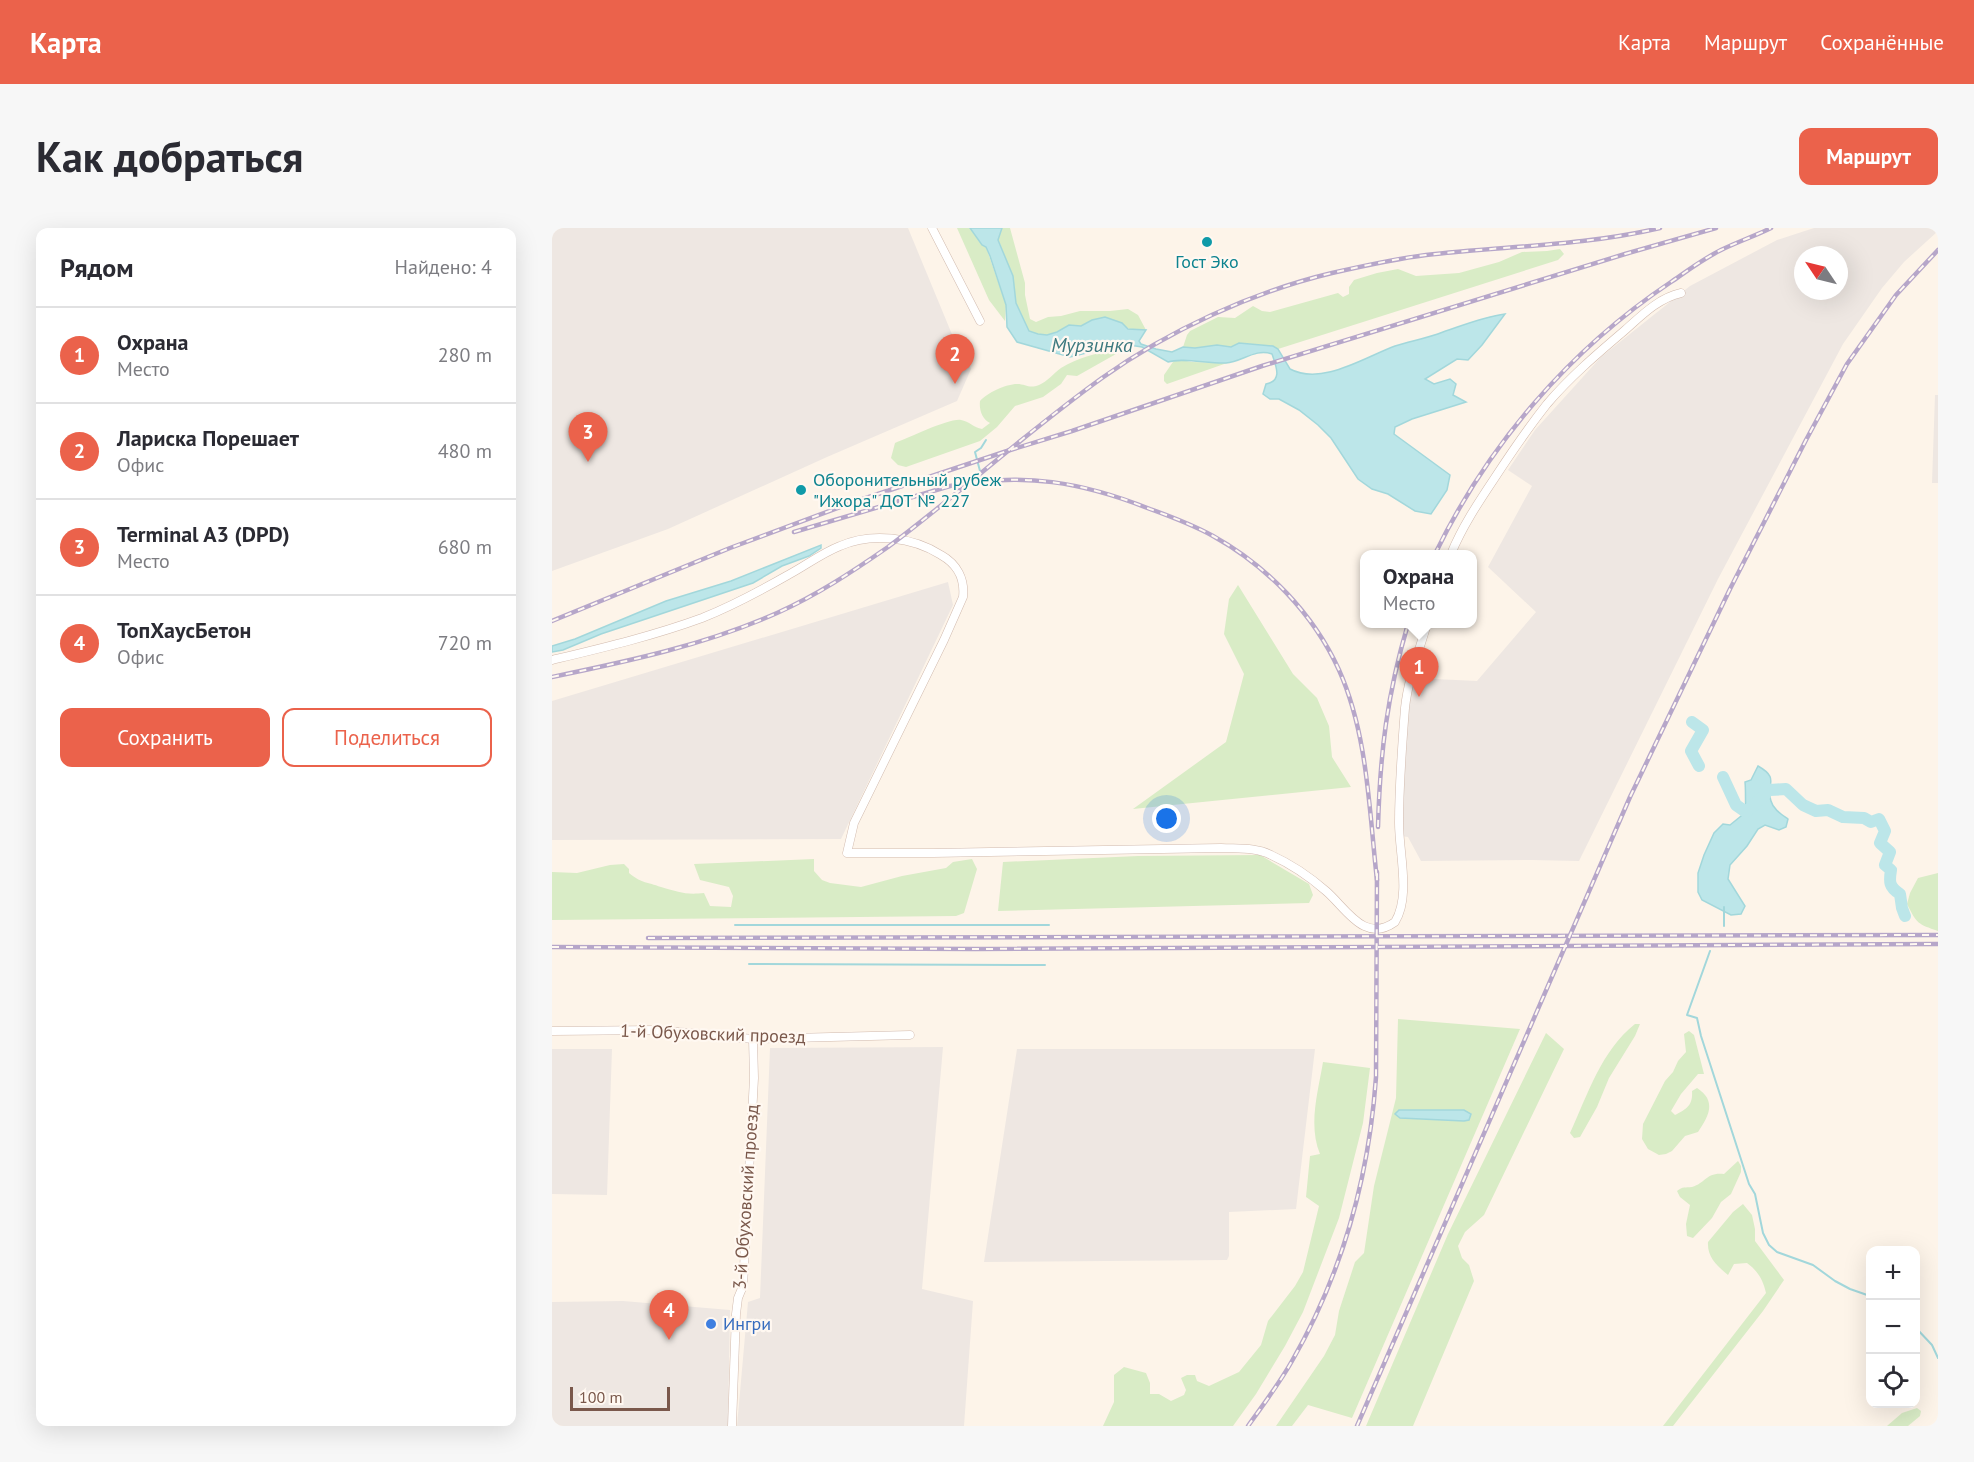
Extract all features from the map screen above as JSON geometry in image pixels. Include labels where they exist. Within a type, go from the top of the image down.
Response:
[{"type":"street","points":[[932,228],[980,321]]},
{"type":"street","points":[[1453,550],[1474,508],[1527,431],[1556,394],[1595,356],[1652,307],[1672,295],[1681,293]]},
{"type":"street","points":[[552,660],[660,633],[704,617],[761,590],[841,545],[874,538],[915,543],[936,552],[953,565],[962,577],[963,597],[854,823],[847,853],[1221,848],[1255,850],[1273,856],[1314,882],[1334,898],[1356,922],[1368,927],[1383,928],[1395,922],[1403,899],[1399,819],[1405,710],[1409,686],[1426,628]]},
{"type":"street","name":"1-й Обуховский проезд","points":[[552,1032],[658,1030],[753,1039],[910,1035]]},
{"type":"street","name":"3-й Обуховский проезд","points":[[732,1426],[736,1314],[738,1298],[743,1286],[745,1251],[754,1078],[753,1039]]},
{"type":"shaded area","points":[[552,228],[908,228],[956,344],[962,342],[971,369],[957,401],[668,529],[552,571]]},
{"type":"shaded area","points":[[1814,228],[1938,228],[1938,231],[1904,262],[1882,288],[1843,344],[1718,579],[1579,861],[1421,861],[1408,837],[1401,836],[1409,701],[1414,678],[1477,681],[1536,612],[1488,567],[1532,486],[1508,470],[1535,430],[1601,357],[1690,286],[1777,240]]},
{"type":"shaded area","points":[[1935,395],[1938,395],[1938,483],[1932,483]]},
{"type":"shaded area","points":[[948,582],[953,605],[841,839],[552,840],[552,701]]},
{"type":"shaded area","points":[[943,1047],[922,1289],[973,1301],[964,1426],[737,1426],[748,1302],[760,1298],[770,1048]]},
{"type":"shaded area","points":[[552,1049],[612,1049],[607,1195],[552,1194]]},
{"type":"shaded area","points":[[1017,1049],[1315,1049],[1296,1209],[1229,1212],[1229,1256],[1227,1260],[984,1262]]},
{"type":"shaded area","points":[[623,1301],[730,1310],[728,1426],[552,1426],[552,1302]]},
{"type":"green space","points":[[957,228],[970,228],[986,247],[1006,305],[1005,321],[989,300]]},
{"type":"green space","points":[[1002,228],[1010,228],[1025,283],[1030,319],[1036,322],[1048,317],[1080,311],[1128,309],[1138,315],[1146,330],[1133,330],[1122,323],[1092,320],[1081,326],[1069,325],[1047,335],[1029,331],[1016,303],[1013,276],[998,239]]},
{"type":"green space","points":[[1560,249],[1564,254],[1558,260],[1278,349],[1273,346],[1239,343],[1231,347],[1217,345],[1183,347],[1190,331],[1218,317],[1235,318],[1253,306],[1270,312],[1338,293],[1343,297],[1349,294],[1349,287],[1354,280],[1377,273],[1398,269],[1416,276],[1459,273],[1499,262],[1522,252]]},
{"type":"green space","points":[[1114,350],[1116,354],[1077,376],[1067,375],[1061,384],[1043,397],[1015,406],[997,427],[980,441],[906,467],[898,465],[891,458],[895,443],[948,422],[961,420],[982,429],[990,423],[982,414],[980,401],[997,390],[1013,384],[1033,387],[1039,385],[1074,361]]},
{"type":"green space","points":[[1175,359],[1227,363],[1167,384],[1164,381],[1164,375]]},
{"type":"green space","points":[[1238,585],[1293,674],[1317,698],[1329,726],[1332,757],[1351,787],[1133,809],[1226,742],[1244,674],[1224,634],[1229,599]]},
{"type":"green space","points":[[1260,855],[1309,884],[1313,895],[1309,903],[998,911],[1003,862],[1138,856]]},
{"type":"green space","points":[[814,859],[814,871],[822,880],[861,887],[946,868],[953,862],[972,859],[977,869],[964,913],[956,916],[552,920],[552,872],[577,873],[624,864],[629,869],[629,873],[641,881],[682,893],[704,893],[710,906],[731,907],[733,896],[729,887],[700,880],[694,864]]},
{"type":"green space","points":[[1938,873],[1938,931],[1919,922],[1907,904],[1918,878]]},
{"type":"green space","points":[[1398,1019],[1520,1029],[1352,1418],[1308,1405],[1292,1426],[1276,1426],[1324,1356],[1335,1335],[1339,1311],[1355,1262],[1364,1253],[1374,1186],[1396,1098]]},
{"type":"green space","points":[[1635,1024],[1640,1024],[1635,1036],[1609,1078],[1597,1107],[1580,1137],[1574,1138],[1570,1133],[1596,1074],[1613,1047]]},
{"type":"green space","points":[[1689,1031],[1694,1035],[1704,1074],[1698,1074],[1681,1094],[1671,1111],[1675,1115],[1686,1108],[1690,1103],[1692,1091],[1697,1088],[1707,1098],[1708,1114],[1698,1132],[1685,1136],[1672,1151],[1659,1155],[1648,1149],[1642,1139],[1643,1124],[1665,1081],[1686,1052],[1684,1034]]},
{"type":"green space","points":[[1546,1033],[1564,1049],[1484,1215],[1465,1232],[1458,1246],[1462,1258],[1469,1265],[1474,1281],[1413,1426],[1366,1426],[1448,1234]]},
{"type":"green space","points":[[1323,1062],[1370,1068],[1363,1123],[1339,1218],[1303,1312],[1256,1394],[1233,1426],[1103,1426],[1114,1402],[1114,1375],[1124,1367],[1146,1373],[1150,1383],[1150,1394],[1159,1394],[1171,1401],[1184,1395],[1186,1390],[1181,1378],[1195,1375],[1197,1381],[1209,1386],[1239,1372],[1261,1345],[1268,1321],[1303,1272],[1319,1206],[1306,1197],[1310,1156],[1320,1154],[1316,1143],[1314,1120]]},
{"type":"green space","points":[[1738,1161],[1741,1172],[1731,1194],[1721,1202],[1712,1218],[1693,1238],[1687,1236],[1686,1224],[1690,1205],[1680,1197],[1677,1191],[1697,1185],[1710,1176],[1724,1174]]},
{"type":"green space","points":[[1743,1204],[1752,1215],[1755,1241],[1784,1280],[1763,1311],[1673,1426],[1663,1426],[1766,1293],[1760,1276],[1747,1263],[1734,1264],[1728,1275],[1717,1265],[1709,1252],[1708,1242],[1733,1212]]},
{"type":"green space","points":[[1917,1408],[1921,1411],[1920,1416],[1908,1426],[1887,1426],[1902,1413]]},
{"type":"water","points":[[970,228],[1002,228],[998,240],[1013,276],[1016,303],[1029,331],[1038,334],[1047,335],[1069,325],[1081,326],[1105,317],[1122,323],[1128,329],[1146,330],[1139,341],[1141,344],[1156,349],[1172,352],[1183,347],[1217,345],[1231,347],[1239,343],[1273,346],[1278,349],[1290,369],[1316,374],[1343,368],[1395,346],[1481,319],[1505,314],[1468,360],[1457,359],[1425,379],[1434,384],[1450,379],[1456,384],[1453,395],[1466,402],[1412,419],[1395,427],[1394,434],[1450,475],[1447,490],[1431,514],[1415,511],[1388,494],[1372,489],[1358,479],[1331,438],[1318,425],[1299,410],[1279,399],[1270,399],[1263,394],[1266,384],[1275,380],[1277,372],[1272,354],[1254,354],[1226,363],[1181,360],[1168,362],[1142,347],[1123,344],[1070,357],[1017,342],[1007,327],[1006,305],[990,256],[986,247]]},
{"type":"water","points":[[821,545],[821,548],[809,556],[782,566],[753,583],[552,652],[552,646],[575,639],[666,601],[731,581]]},
{"type":"water","points":[[1758,766],[1771,778],[1772,804],[1788,819],[1786,827],[1779,830],[1765,825],[1758,829],[1730,865],[1728,879],[1745,906],[1741,914],[1731,915],[1702,900],[1698,892],[1698,873],[1714,833],[1723,824],[1730,825],[1746,812],[1745,782],[1751,780]]},
{"type":"water","points":[[1399,1110],[1464,1110],[1471,1114],[1469,1120],[1464,1121],[1400,1118],[1395,1114]]},
{"type":"waterway","points":[[976,475],[980,471],[975,452],[986,440]]},
{"type":"waterway","name":"Мурзинка","points":[[1692,722],[1703,730],[1691,751],[1699,766]]},
{"type":"waterway","name":"Мурзинка","points":[[1723,777],[1736,805],[1746,812],[1765,795],[1766,788],[1786,789],[1803,805],[1816,811],[1828,810],[1843,817],[1864,818],[1871,822],[1879,819],[1885,831],[1880,843],[1890,852],[1885,865],[1891,870],[1891,884],[1900,894],[1905,916]]},
{"type":"waterway","points":[[1724,907],[1724,926]]},
{"type":"waterway","points":[[735,925],[1049,925]]},
{"type":"waterway","points":[[1710,951],[1687,1015],[1697,1018],[1749,1184],[1755,1194],[1763,1233],[1769,1245],[1777,1252],[1813,1265],[1835,1281],[1866,1295]]},
{"type":"waterway","points":[[749,964],[1045,965]]},
{"type":"waterway","points":[[1920,1332],[1932,1345],[1938,1358]]},
{"type":"railway","points":[[552,677],[694,643],[750,624],[806,599],[888,547],[1047,419],[1102,378],[1155,344],[1241,302],[1302,281],[1390,261],[1426,255],[1602,239],[1660,228]]},
{"type":"railway","points":[[552,621],[730,548],[851,503],[1262,366],[1716,228]]},
{"type":"railway","points":[[1437,550],[1456,514],[1506,438],[1565,369],[1634,309],[1689,269],[1721,250],[1771,228]]},
{"type":"railway","points":[[1357,1426],[1630,797],[1730,589],[1847,364],[1896,295],[1938,250]]},
{"type":"railway","points":[[794,532],[950,486],[977,482],[1028,480],[1052,482],[1100,492],[1174,518],[1213,536],[1252,562],[1302,610],[1316,629],[1339,670],[1349,695],[1362,747],[1377,880]]},
{"type":"railway","points":[[1378,827],[1386,724],[1407,628]]},
{"type":"railway","points":[[1248,1426],[1282,1378],[1310,1328],[1339,1259],[1360,1188],[1376,1077],[1377,872]]},
{"type":"railway","points":[[648,938],[1938,935]]},
{"type":"railway","points":[[552,947],[974,949],[1938,944]]},
{"type":"place","name":"Гост Эко","points":[[1207,242]]},
{"type":"place","name":"Лариска Порешает","points":[[955,384]]},
{"type":"place","name":"Terminal A3 (DPD)","points":[[588,462]]},
{"type":"place","name":"Оборонительный рубеж \"Ижора\" ДОТ № 227","points":[[801,490]]},
{"type":"place","name":"Охрана","points":[[1419,697]]},
{"type":"place","name":"Ингри","points":[[711,1324]]},
{"type":"place","name":"ТопХаусБетон","points":[[669,1340]]}]
